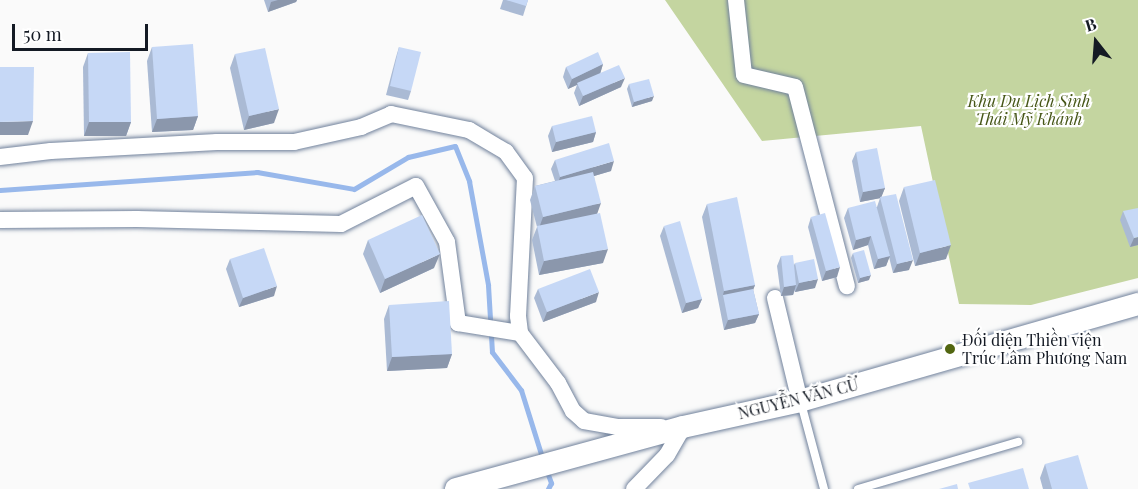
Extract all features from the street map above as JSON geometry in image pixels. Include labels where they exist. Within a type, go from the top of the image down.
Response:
[{"type":"main road","name":"NGUYỄN VĂN CỪ","points":[[456,489],[683,426],[800,401],[1138,304]]},
{"type":"street","points":[[736,0],[744,75],[795,87],[847,286]]},
{"type":"street","points":[[0,157],[51,151],[217,142],[294,142],[361,127],[391,114],[469,130],[506,152],[525,178],[518,316],[520,333],[558,383],[573,411],[584,421],[618,427],[683,426],[667,455],[634,489]]},
{"type":"street","points":[[0,220],[137,219],[341,224],[416,186],[447,242],[458,323],[520,333]]},
{"type":"street","points":[[775,298],[800,401]]},
{"type":"lane","points":[[800,401],[824,489]]},
{"type":"lane","points":[[858,489],[1018,442]]},
{"type":"green space","name":"Khu Du Lịch Sinh Thái Mỹ Khánh","points":[[665,0],[1138,0],[1138,278],[1031,305],[959,304],[921,126],[762,141]]},
{"type":"building","points":[[506,0],[528,0],[526,6]]},
{"type":"building","points":[[193,44],[198,116],[157,119],[152,47]]},
{"type":"building","points":[[399,47],[421,52],[411,91],[390,86]]},
{"type":"building","points":[[265,48],[279,109],[249,116],[235,54]]},
{"type":"building","points":[[130,52],[131,122],[89,122],[88,53]]},
{"type":"building","points":[[598,52],[603,64],[572,79],[566,67]]},
{"type":"building","points":[[619,65],[625,78],[583,96],[577,83]]},
{"type":"building","points":[[0,67],[34,67],[33,121],[0,122]]},
{"type":"building","points":[[649,79],[654,96],[634,102],[629,84]]},
{"type":"building","points":[[592,116],[596,132],[556,142],[552,126]]},
{"type":"building","points":[[609,143],[614,161],[560,177],[555,160]]},
{"type":"building","points":[[877,148],[885,188],[863,192],[856,152]]},
{"type":"building","points":[[593,172],[601,203],[543,217],[535,186]]},
{"type":"building","points":[[935,180],[951,245],[920,253],[904,187]]},
{"type":"building","points":[[896,194],[913,260],[897,264],[880,197]]},
{"type":"building","points":[[737,197],[755,285],[724,291],[707,204]]},
{"type":"building","points":[[875,201],[890,256],[878,259],[871,236],[856,240],[848,208]]},
{"type":"building","points":[[1138,208],[1138,237],[1134,238],[1123,211]]},
{"type":"building","points":[[600,213],[608,249],[544,261],[537,226]]},
{"type":"building","points":[[825,213],[840,267],[826,271],[811,217]]},
{"type":"building","points":[[422,215],[440,254],[385,279],[368,240]]},
{"type":"building","points":[[680,221],[702,299],[686,303],[664,226]]},
{"type":"building","points":[[264,248],[277,286],[243,298],[230,259]]},
{"type":"building","points":[[864,250],[871,275],[860,278],[853,253]]},
{"type":"building","points":[[793,255],[796,285],[784,287],[781,256]]},
{"type":"building","points":[[814,259],[818,279],[799,283],[795,263]]},
{"type":"building","points":[[590,269],[599,292],[547,312],[538,289]]},
{"type":"building","points":[[753,289],[759,314],[728,320],[723,295]]},
{"type":"building","points":[[449,301],[452,354],[392,357],[389,305]]},
{"type":"building","points":[[1078,455],[1088,489],[1052,489],[1045,464]]},
{"type":"building","points":[[1023,468],[1029,489],[970,489],[968,483]]},
{"type":"building","points":[[957,484],[958,489],[939,489]]},
{"type":"waterway","points":[[0,190],[257,172],[354,189],[408,157],[455,146],[469,181],[488,285],[492,352],[521,390],[543,460]]},
{"type":"waterway","points":[[546,469],[551,483],[548,489]]},
{"type":"place","name":"Đối diện Thiền viện Trúc Lâm Phương Nam","points":[[950,349]]}]
